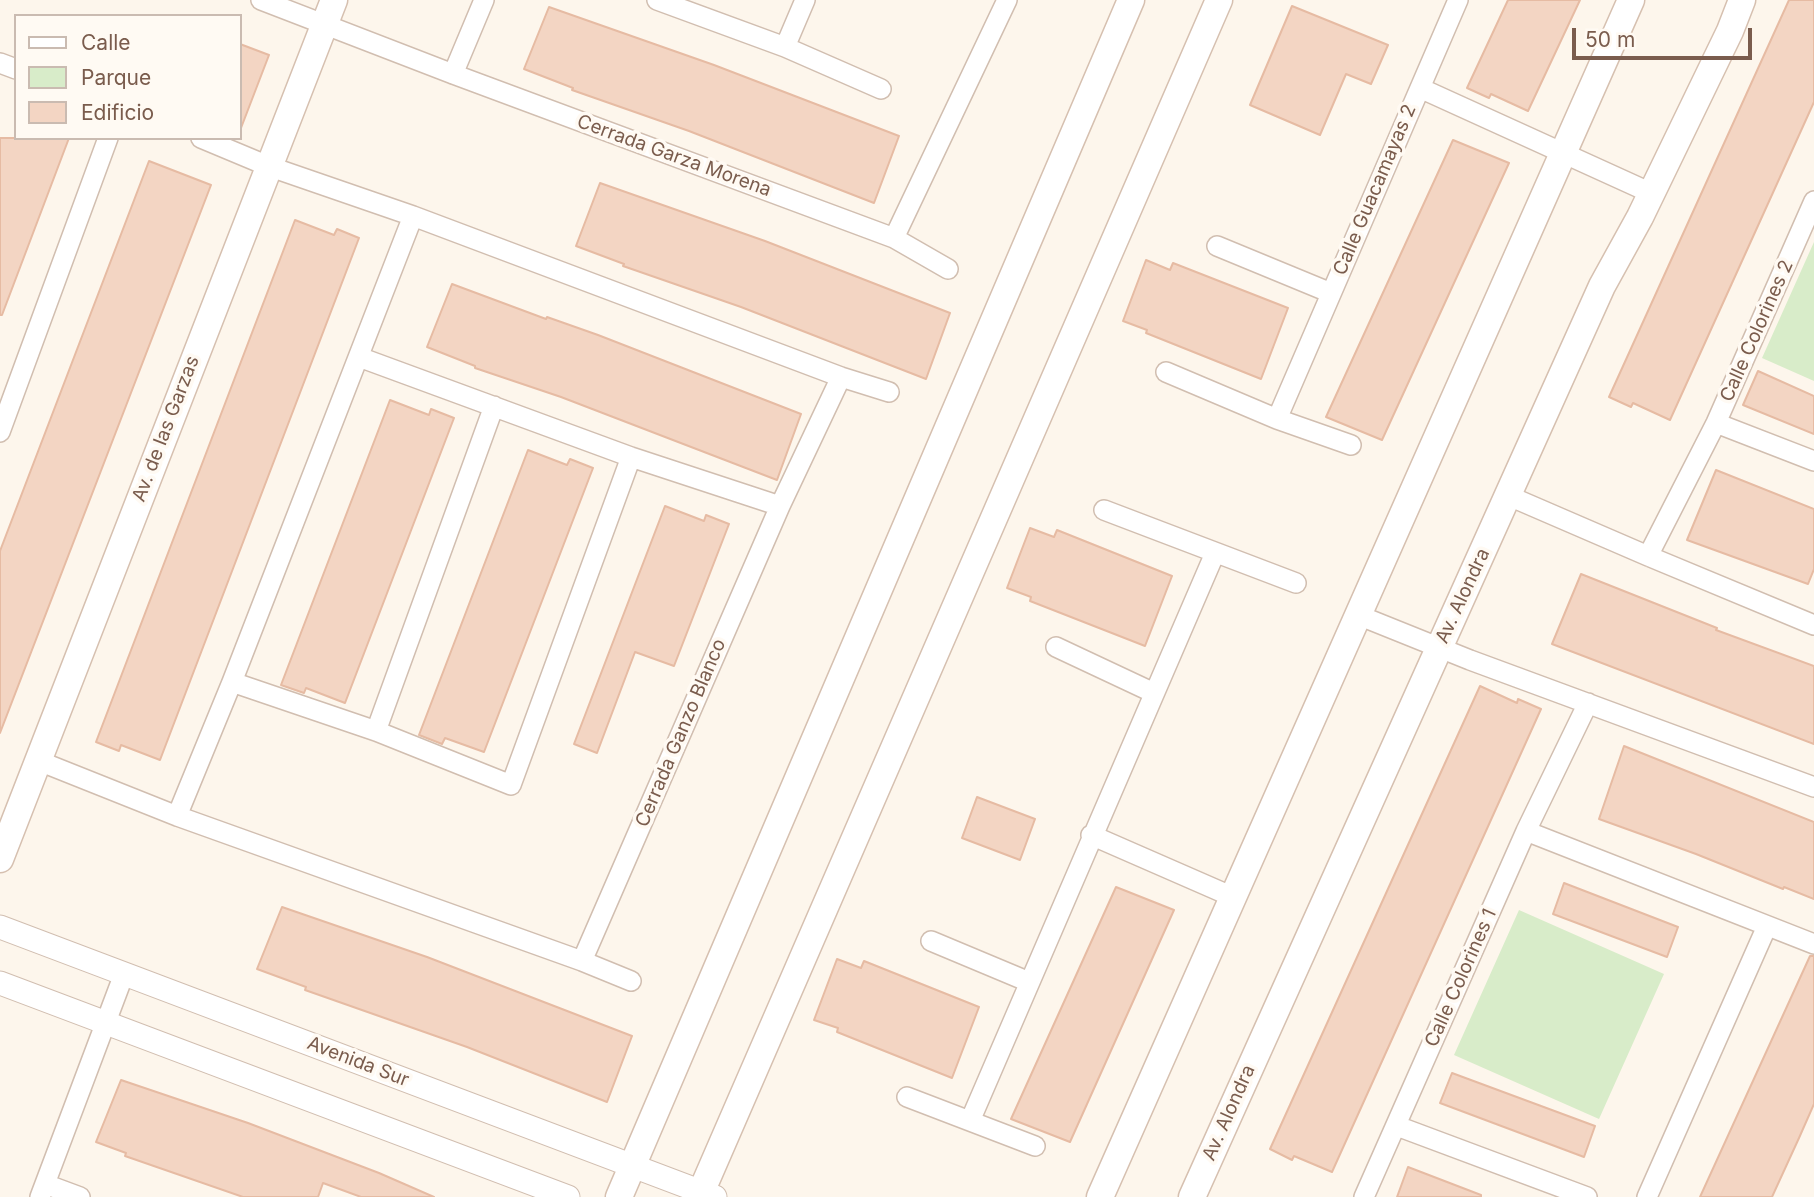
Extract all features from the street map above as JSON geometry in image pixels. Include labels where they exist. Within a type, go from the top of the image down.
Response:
[{"type":"main road","name":"Av. de las Garzas","points":[[0,859],[268,166],[336,29],[334,0]]},
{"type":"main road","points":[[619,1197],[1131,0]]},
{"type":"main road","points":[[705,1195],[1219,0]]},
{"type":"main road","points":[[1100,1197],[1358,615],[1553,149],[1631,0]]},
{"type":"main road","name":"Av. Alondra","points":[[1192,1197],[1439,648],[1520,500],[1602,286],[1651,193],[1730,31],[1742,0]]},
{"type":"street","name":"Cerrada Garza Morena","points":[[261,0],[894,238],[948,269]]},
{"type":"street","points":[[453,74],[484,0]]},
{"type":"street","points":[[657,0],[785,47],[881,89]]},
{"type":"street","points":[[785,47],[804,0]]},
{"type":"street","points":[[894,238],[1007,0]]},
{"type":"street","name":"Calle Guacamayas 2","points":[[1277,419],[1458,0]]},
{"type":"street","name":"Calle Guacamayas 2","points":[[1420,88],[1651,193]]},
{"type":"street","points":[[0,432],[107,140]]},
{"type":"street","points":[[206,140],[268,166],[412,216],[841,377],[889,392]]},
{"type":"street","name":"Calle Colorines 2","points":[[1648,556],[1716,423],[1814,201]]},
{"type":"street","points":[[177,816],[232,682],[412,216]]},
{"type":"street","name":"Calle Guacamayas 2","points":[[1217,246],[1331,293]]},
{"type":"street","points":[[359,357],[631,457],[780,506]]},
{"type":"street","points":[[1166,372],[1277,419],[1351,445]]},
{"type":"street","name":"Cerrada Ganzo Blanco","points":[[582,961],[780,506],[841,377]]},
{"type":"street","points":[[376,731],[494,406]]},
{"type":"street","name":"Calle Colorines 2","points":[[1716,423],[1814,461]]},
{"type":"street","points":[[232,682],[376,731],[511,785],[631,457]]},
{"type":"street","points":[[1520,500],[1814,625]]},
{"type":"street","points":[[1104,510],[1296,583]]},
{"type":"street","points":[[970,1121],[1091,835],[1215,553]]},
{"type":"street","points":[[1358,615],[1470,660],[1814,788]]},
{"type":"street","points":[[1056,647],[1154,693]]},
{"type":"street","name":"Calle Colorines 1","points":[[1364,1197],[1526,831],[1588,704]]},
{"type":"street","points":[[39,761],[177,816],[631,981]]},
{"type":"street","points":[[1526,831],[1814,944]]},
{"type":"street","points":[[1091,835],[1233,897]]},
{"type":"street","points":[[1647,1197],[1767,926]]},
{"type":"street","name":"Avenida Sur","points":[[0,927],[705,1195]]},
{"type":"street","points":[[932,941],[1029,982]]},
{"type":"street","points":[[80,1197],[43,1190],[124,974]]},
{"type":"street","points":[[0,982],[104,1031],[568,1197]]},
{"type":"street","points":[[907,1097],[1035,1146]]},
{"type":"street","points":[[1397,1126],[1587,1197]]},
{"type":"green space","points":[[1814,242],[1814,381],[1762,358]]},
{"type":"green space","points":[[1519,910],[1664,974],[1599,1119],[1454,1055]]},
{"type":"building","points":[[1508,0],[1580,0],[1528,111],[1491,94],[1489,98],[1467,88]]},
{"type":"building","points":[[1789,0],[1814,0],[1814,102],[1670,420],[1633,403],[1631,407],[1609,397]]},
{"type":"building","points":[[1292,6],[1388,45],[1371,84],[1346,74],[1320,135],[1250,105]]},
{"type":"building","points":[[549,7],[714,65],[899,136],[874,203],[689,131],[572,90],[573,88],[524,69]]},
{"type":"building","points":[[242,45],[269,55],[242,125]]},
{"type":"building","points":[[0,138],[68,140],[2,315]]},
{"type":"building","points":[[1453,140],[1509,163],[1382,440],[1326,417]]},
{"type":"building","points":[[149,161],[211,185],[0,733],[0,551]]},
{"type":"building","points":[[600,183],[765,241],[950,313],[926,379],[576,246]]},
{"type":"building","points":[[295,220],[334,235],[337,229],[359,238],[160,760],[121,745],[119,751],[96,742]]},
{"type":"building","points":[[1146,260],[1170,270],[1173,263],[1288,308],[1261,379],[1146,333],[1147,330],[1123,321]]},
{"type":"building","points":[[452,284],[598,335],[801,414],[777,480],[561,397],[475,368],[427,347]]},
{"type":"building","points":[[1758,371],[1814,396],[1814,434],[1743,405]]},
{"type":"building","points":[[390,400],[429,415],[431,409],[454,418],[345,703],[306,688],[304,693],[281,685]]},
{"type":"building","points":[[528,450],[567,465],[570,459],[593,468],[484,752],[445,738],[442,744],[419,735]]},
{"type":"building","points":[[1716,470],[1814,509],[1814,569],[1808,584],[1687,540]]},
{"type":"building","points":[[665,506],[704,521],[706,515],[729,524],[674,666],[635,652],[597,753],[574,744]]},
{"type":"building","points":[[1030,528],[1054,537],[1057,530],[1172,576],[1145,646],[1030,601],[1031,597],[1007,588]]},
{"type":"building","points":[[1581,574],[1717,628],[1716,630],[1814,666],[1814,744],[1552,644]]},
{"type":"building","points":[[1480,686],[1517,703],[1518,699],[1541,709],[1332,1172],[1294,1156],[1292,1160],[1270,1149]]},
{"type":"building","points":[[1624,746],[1814,822],[1814,899],[1599,819]]},
{"type":"building","points":[[977,797],[1035,819],[1020,860],[962,838]]},
{"type":"building","points":[[1564,883],[1678,927],[1667,957],[1553,914]]},
{"type":"building","points":[[1116,887],[1174,910],[1070,1142],[1011,1119]]},
{"type":"building","points":[[282,907],[427,957],[632,1036],[607,1102],[467,1047],[305,990],[306,987],[257,969]]},
{"type":"building","points":[[1810,956],[1814,956],[1814,1104],[1799,1138],[1772,1197],[1700,1197]]},
{"type":"building","points":[[837,959],[861,968],[864,961],[979,1007],[952,1078],[837,1032],[838,1028],[814,1020]]},
{"type":"building","points":[[1452,1073],[1595,1126],[1584,1157],[1440,1103]]},
{"type":"building","points":[[121,1080],[248,1123],[434,1197],[361,1197],[323,1183],[318,1197],[243,1197],[125,1156],[126,1153],[96,1142]]},
{"type":"building","points":[[1408,1167],[1481,1195],[1481,1197],[1397,1197]]}]
